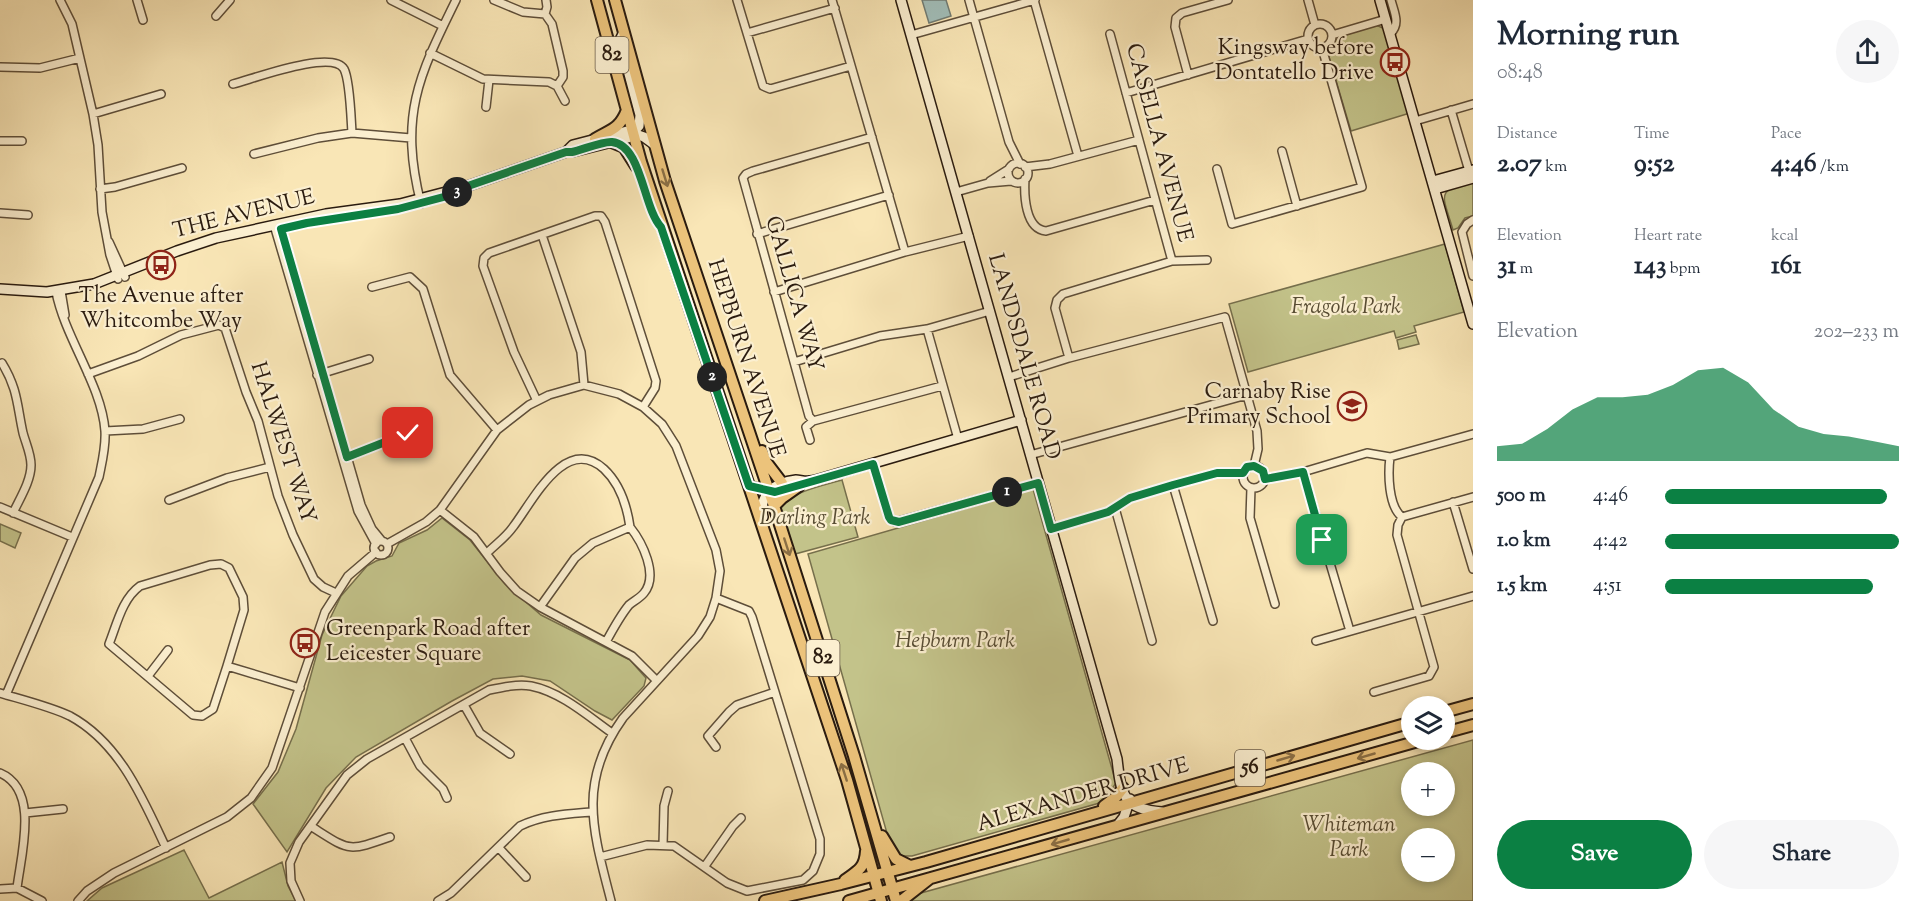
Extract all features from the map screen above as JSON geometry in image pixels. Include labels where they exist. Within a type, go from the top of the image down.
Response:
[{"type":"main road","name":"HEPBURN AVENUE","points":[[597,0],[661,227],[847,780],[880,896]]},
{"type":"main road","name":"HEPBURN AVENUE","points":[[615,0],[655,145],[774,506],[875,826],[896,901]]},
{"type":"main road","points":[[595,140],[618,126],[627,110]]},
{"type":"main road","points":[[612,142],[624,147],[632,157],[648,205],[655,221],[661,227]]},
{"type":"main road","points":[[736,394],[744,404],[766,462],[782,483]]},
{"type":"main road","points":[[774,506],[803,484]]},
{"type":"main road","points":[[1455,709],[1473,704]]},
{"type":"main road","name":"ALEXANDER DRIVE","points":[[765,901],[910,866],[1401,725]]},
{"type":"main road","points":[[1455,730],[1473,725]]},
{"type":"main road","name":"ALEXANDER DRIVE","points":[[854,901],[880,896],[892,888],[1401,746]]},
{"type":"main road","points":[[1088,814],[1113,800],[1123,788]]},
{"type":"main road","points":[[875,826],[896,859],[910,866]]},
{"type":"main road","points":[[841,884],[862,869],[866,860],[867,847]]},
{"type":"main road","points":[[901,901],[931,877]]},
{"type":"street","points":[[60,0],[72,24],[93,114],[98,145],[102,212],[110,255],[121,275]]},
{"type":"street","points":[[137,0],[143,20]]},
{"type":"street","points":[[216,16],[230,0]]},
{"type":"street","points":[[391,0],[443,26]]},
{"type":"street","points":[[420,201],[413,167],[411,138],[416,95],[430,53],[456,0]]},
{"type":"street","points":[[494,0],[523,12],[545,14],[552,24],[563,71],[563,76],[557,86]]},
{"type":"street","points":[[545,14],[546,0]]},
{"type":"street","points":[[737,0],[763,86],[770,89],[852,66]]},
{"type":"street","name":"LANDSDALE ROAD","points":[[901,0],[1117,759],[1125,797],[1129,802]]},
{"type":"street","points":[[969,0],[1009,142],[1008,175],[1027,204]]},
{"type":"street","points":[[911,35],[1035,0],[1078,156]]},
{"type":"street","points":[[1188,75],[1175,27],[1176,18],[1182,14],[1228,0]]},
{"type":"street","points":[[1308,0],[1315,25]]},
{"type":"street","points":[[1380,0],[1473,324]]},
{"type":"street","points":[[1390,34],[1395,30],[1397,22],[1391,0]]},
{"type":"street","points":[[747,33],[833,4],[905,252]]},
{"type":"street","points":[[1332,35],[1386,20]]},
{"type":"street","points":[[1315,25],[1326,26],[1332,35],[1330,42],[1322,48],[1312,45],[1308,39],[1310,29],[1315,25]]},
{"type":"street","points":[[623,34],[620,40],[640,115],[639,126],[633,133],[655,145]]},
{"type":"street","name":"CASELLA AVENUE","points":[[1110,34],[1172,261]]},
{"type":"street","points":[[1126,93],[1308,39]]},
{"type":"street","points":[[1217,169],[1232,224],[1362,187],[1322,48]]},
{"type":"street","points":[[430,53],[489,80],[549,82],[557,86],[565,101]]},
{"type":"street","points":[[1,64],[40,68],[80,58]]},
{"type":"street","points":[[233,84],[303,65],[335,62],[340,65],[346,76],[352,133]]},
{"type":"street","points":[[486,107],[489,80]]},
{"type":"street","points":[[93,114],[161,94]]},
{"type":"street","points":[[1415,121],[1473,104]]},
{"type":"street","points":[[1434,185],[1472,173],[1451,110]]},
{"type":"street","name":"THE AVENUE","points":[[0,294],[27,298],[86,291],[121,275],[200,248],[277,227],[455,194],[465,187],[566,152],[628,138],[633,133],[627,131],[573,145],[566,152]]},
{"type":"street","points":[[254,154],[318,138],[352,133],[411,138]]},
{"type":"street","name":"GALLICA WAY","points":[[813,421],[809,416],[742,178],[746,174],[872,137]]},
{"type":"street","points":[[988,183],[1010,168],[1050,164],[1138,140]]},
{"type":"street","points":[[0,141],[22,141]]},
{"type":"street","points":[[1009,142],[1023,166],[1027,204],[1032,223],[1037,229],[1046,231],[1155,200]]},
{"type":"street","points":[[1282,151],[1297,206]]},
{"type":"street","points":[[956,192],[988,183],[1020,183],[1050,164]]},
{"type":"street","points":[[100,189],[182,168]]},
{"type":"street","points":[[757,234],[889,195]]},
{"type":"street","points":[[0,213],[28,216]]},
{"type":"street","points":[[537,401],[514,352],[483,266],[484,258],[489,253],[595,216],[601,216],[605,222],[656,381],[655,388],[643,406]]},
{"type":"street","points":[[1473,220],[1462,232],[1473,276]]},
{"type":"street","points":[[277,227],[345,458],[364,516],[380,545]]},
{"type":"street","points":[[542,235],[581,352],[584,386]]},
{"type":"street","points":[[774,292],[905,252],[969,236]]},
{"type":"street","points":[[1069,358],[1055,308],[1060,296],[1172,261],[1207,260]]},
{"type":"street","points":[[372,287],[410,277],[423,289],[450,375],[497,429]]},
{"type":"street","name":"THE AVENUE","points":[[0,289],[59,294]]},
{"type":"street","points":[[59,294],[76,351],[88,374],[100,408],[105,431],[104,453],[99,477],[3,694],[69,716],[101,737],[137,787],[166,848]]},
{"type":"street","points":[[794,362],[880,336],[927,329],[990,311]]},
{"type":"street","points":[[1009,377],[1069,358],[1225,317],[1257,431],[1258,449],[1254,466]]},
{"type":"street","name":"HALWEST WAY","points":[[88,374],[138,356],[182,334],[219,325],[225,328],[258,421],[278,496],[293,535],[314,579],[323,587],[336,593]]},
{"type":"street","points":[[927,329],[958,439]]},
{"type":"street","points":[[319,374],[369,359]]},
{"type":"street","points":[[2,363],[10,376],[18,398],[31,465],[29,477],[13,513]]},
{"type":"street","points":[[78,901],[87,891],[114,873],[227,817],[251,798],[272,768],[325,612],[348,576],[380,545],[426,522],[440,510],[497,429],[529,405],[549,395],[584,386],[620,394],[643,406],[662,424],[676,446],[716,550],[720,571],[716,598],[710,617],[698,636],[656,680],[612,733],[599,761],[592,789],[591,812],[611,901]]},
{"type":"street","points":[[810,440],[806,427],[813,421],[942,386]]},
{"type":"street","points":[[1030,455],[1247,394]]},
{"type":"street","points":[[105,431],[143,429],[180,419]]},
{"type":"street","points":[[749,486],[775,492],[1021,420]]},
{"type":"street","points":[[345,458],[408,433]]},
{"type":"street","points":[[1251,488],[1258,487],[1265,479],[1303,472],[1367,453],[1390,457],[1473,434]]},
{"type":"street","points":[[1390,457],[1388,481],[1397,513],[1402,517]]},
{"type":"street","points":[[486,553],[511,530],[554,473],[569,461],[578,459],[597,463],[614,480],[629,516],[630,527],[639,538],[648,561],[649,577],[645,592],[620,617],[606,642]]},
{"type":"street","points":[[873,464],[887,512],[891,520],[895,522],[1038,483]]},
{"type":"street","points":[[1265,479],[1263,471],[1254,466],[1247,467],[1243,473],[1243,480],[1251,488],[1250,518],[1275,604]]},
{"type":"street","points":[[169,500],[227,478],[270,467]]},
{"type":"street","points":[[1303,472],[1350,631]]},
{"type":"street","points":[[1051,529],[1108,512],[1130,498],[1173,485],[1217,473],[1243,473]]},
{"type":"street","points":[[783,589],[781,571],[761,506],[773,486],[797,480],[803,484]]},
{"type":"street","points":[[1173,485],[1213,621]]},
{"type":"street","points":[[1374,692],[1429,676],[1434,667],[1397,535],[1402,517],[1473,497]]},
{"type":"street","points":[[1454,502],[1473,569]]},
{"type":"street","points":[[0,507],[72,537]]},
{"type":"street","points":[[1115,508],[1152,641]]},
{"type":"street","points":[[440,510],[474,537],[517,591],[540,607],[632,656],[656,680]]},
{"type":"street","points":[[540,607],[575,558],[593,543],[630,527]]},
{"type":"street","points":[[221,564],[229,568],[243,597],[244,610],[227,666],[213,709],[202,716],[193,715],[109,644],[126,601],[132,592],[140,586],[210,565],[221,564]]},
{"type":"street","points":[[1316,641],[1473,596]]},
{"type":"street","points":[[600,858],[647,845],[674,846],[727,883],[747,891],[803,880],[813,872],[820,854],[820,839],[750,611],[716,598]]},
{"type":"street","points":[[148,676],[168,650]]},
{"type":"street","points":[[227,666],[300,688]]},
{"type":"street","points":[[300,901],[291,881],[290,863],[299,842],[347,775],[367,759],[489,690],[510,686],[530,686],[552,693],[612,733]]},
{"type":"street","points":[[716,747],[708,736],[729,712],[737,705],[775,692]]},
{"type":"street","points":[[464,705],[480,733],[510,754]]},
{"type":"street","points":[[405,738],[420,766],[443,789],[447,798]]},
{"type":"street","name":"LANDSDALE ROAD","points":[[1117,759],[1128,787],[1129,802]]},
{"type":"street","points":[[0,773],[16,784],[24,799],[26,813],[17,888]]},
{"type":"street","points":[[663,845],[664,806],[668,791]]},
{"type":"street","points":[[1116,826],[1124,817],[1129,802],[1140,809],[1167,812]]},
{"type":"street","points":[[26,813],[63,809]]},
{"type":"street","points":[[438,901],[451,894],[520,826],[533,819],[591,812]]},
{"type":"street","points":[[705,866],[741,818]]},
{"type":"street","points":[[312,826],[340,844],[351,848],[359,848],[390,837]]},
{"type":"street","points":[[499,848],[526,877]]},
{"type":"street","points":[[0,889],[17,888],[42,901]]},
{"type":"green space","points":[[1376,25],[1385,29],[1410,113],[1351,131],[1329,57],[1330,46],[1339,37]]},
{"type":"green space","points":[[1473,180],[1473,216],[1465,218],[1458,228],[1453,230],[1446,209],[1447,191]]},
{"type":"green space","name":"Fragola Park","points":[[1445,244],[1464,312],[1414,326],[1416,332],[1396,338],[1394,331],[1248,372],[1229,304]]},
{"type":"green space","points":[[1416,335],[1419,344],[1399,349],[1397,340]]},
{"type":"green space","name":"Darling Park","points":[[842,480],[858,537],[795,554],[779,506],[801,493]]},
{"type":"green space","name":"Hepburn Park","points":[[1033,489],[1116,783],[1103,802],[912,856],[900,856],[890,844],[808,554]]},
{"type":"green space","points":[[442,518],[470,540],[505,584],[541,615],[630,660],[646,678],[644,686],[612,720],[550,681],[522,676],[493,679],[356,757],[326,788],[287,852],[253,804],[278,772],[296,729],[322,635],[341,596],[367,566],[392,556],[399,543],[427,530]]},
{"type":"green space","points":[[0,524],[21,533],[15,548],[0,541]]},
{"type":"green space","name":"Whiteman Park","points":[[1473,740],[1473,901],[910,901],[921,893],[1437,750],[1455,750],[1455,745]]},
{"type":"green space","points":[[184,850],[209,898],[282,862],[288,886],[296,901],[87,901],[102,888]]},
{"type":"water","points":[[922,0],[946,0],[951,16],[929,23]]},
{"type":"place","name":"Kingsway before Dontatello Drive","points":[[1395,62]]},
{"type":"place","name":"The Avenue after Whitcombe Way","points":[[161,265]]},
{"type":"place","name":"Carnaby Rise Primary School","points":[[1352,406]]},
{"type":"place","name":"Greenpark Road after Leicester Square","points":[[305,643]]},
{"type":"route","points":[[408,433],[347,457],[281,229],[421,204],[455,194],[465,187],[566,152],[612,142],[624,147],[632,157],[648,205],[655,221],[661,227],[749,486],[775,492],[873,464],[889,517],[899,522],[1038,483],[1051,529],[1108,512],[1130,498],[1217,473],[1243,473],[1247,467],[1258,466],[1263,471],[1265,479],[1303,472],[1322,540]]}]
